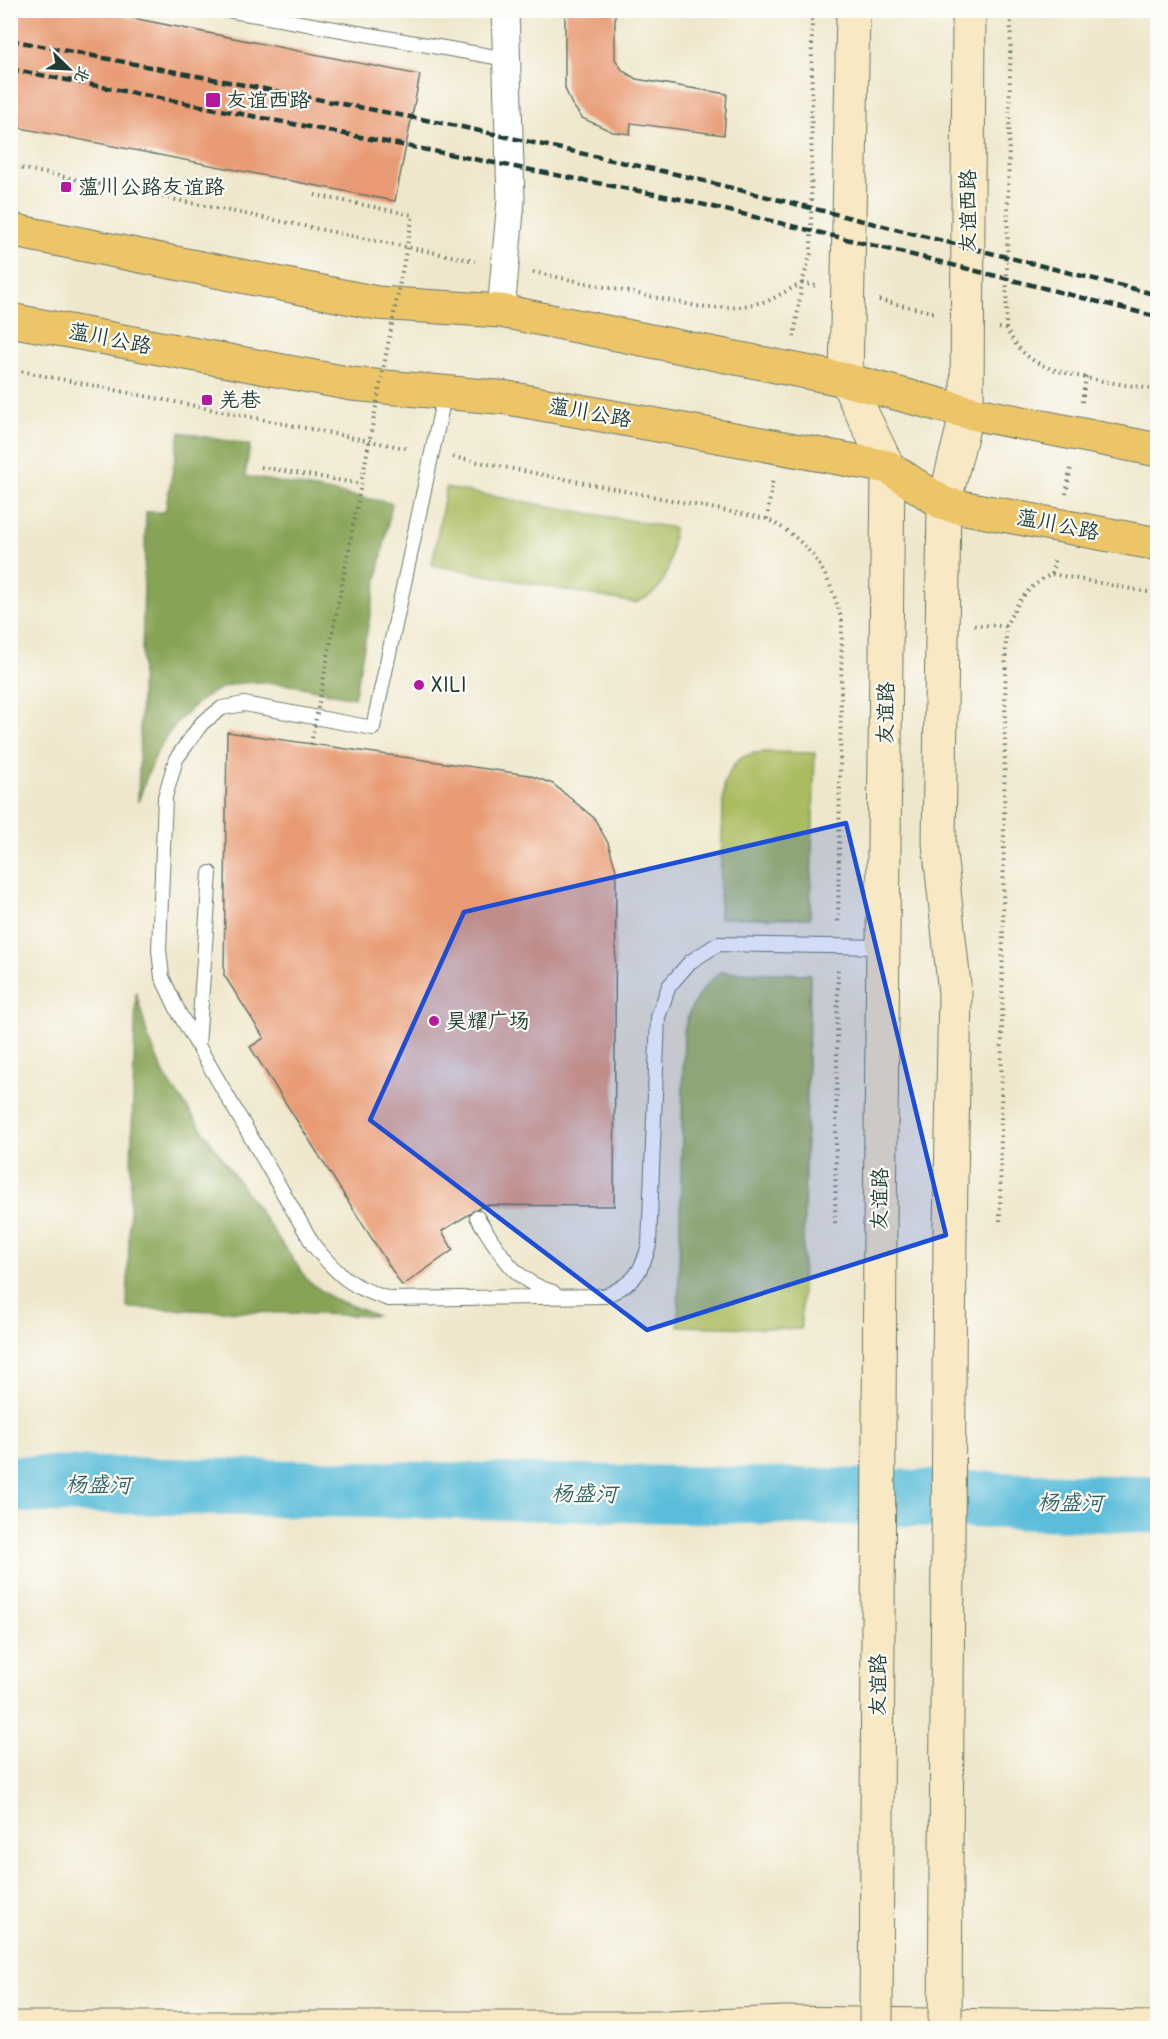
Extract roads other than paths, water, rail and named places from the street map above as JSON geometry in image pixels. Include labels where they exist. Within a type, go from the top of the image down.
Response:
[{"type":"main road","points":[[846,380],[853,10]]},
{"type":"main road","name":"友谊西路","points":[[967,412],[969,10]]},
{"type":"main road","points":[[10,230],[377,303],[501,311],[846,380],[967,412],[1158,450]]},
{"type":"main road","name":"蕰川公路","points":[[10,320],[352,384],[508,398],[888,467],[944,504],[1158,544]]},
{"type":"main road","name":"友谊路","points":[[846,380],[888,467],[880,1225],[876,2028]]},
{"type":"main road","points":[[945,2028],[950,1227],[955,994],[939,843],[944,504],[967,412]]},
{"type":"main road","points":[[10,2028],[668,2028],[795,2024],[1155,2028]]},
{"type":"street","points":[[501,311],[511,200],[506,10]]},
{"type":"lane","points":[[227,10],[507,59]]},
{"type":"lane","points":[[445,392],[374,728],[244,704],[222,708],[202,723],[176,759],[165,797],[159,950],[162,977],[198,1046],[314,1246],[336,1273],[362,1291],[389,1299],[605,1296],[627,1287],[642,1268],[649,1245],[658,1017],[669,986],[690,962],[718,944],[883,947]]},
{"type":"lane","points":[[198,1046],[210,873]]},
{"type":"lane","points":[[477,1217],[515,1273],[539,1289],[570,1296]]},
{"type":"waterway","name":"杨盛河","points":[[10,1484],[906,1498],[1158,1505]]},
{"type":"railway","points":[[10,40],[457,126],[680,175],[1158,295]]},
{"type":"railway","points":[[10,69],[680,199],[1158,317]]},
{"type":"place","name":"友谊西路","points":[[213,100]]},
{"type":"place","name":"蕰川公路友谊路","points":[[66,187]]},
{"type":"place","name":"羌巷","points":[[207,400]]},
{"type":"place","name":"XILI","points":[[419,685]]},
{"type":"place","name":"昊耀广场","points":[[434,1021]]}]
